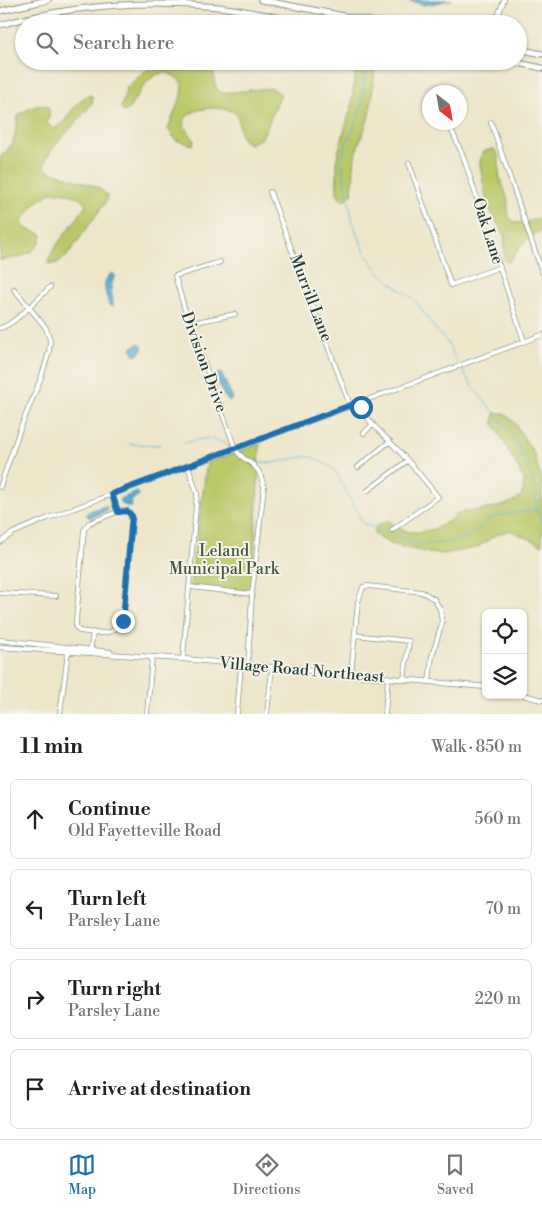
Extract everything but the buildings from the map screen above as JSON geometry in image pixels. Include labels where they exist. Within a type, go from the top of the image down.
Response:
[{"type":"highway","points":[[0,11],[48,0]]},
{"type":"highway","points":[[261,0],[339,15]]},
{"type":"highway","points":[[47,15],[75,9],[116,4],[155,3],[225,8],[263,15]]},
{"type":"highway","points":[[0,25],[15,22]]},
{"type":"highway","points":[[527,51],[542,54]]},
{"type":"highway","points":[[527,65],[542,68]]},
{"type":"main road","name":"Village Road Northeast","points":[[0,640],[91,652],[482,687]]},
{"type":"main road","name":"Village Road Northeast","points":[[0,647],[91,652]]},
{"type":"main road","points":[[527,695],[542,700]]},
{"type":"street","points":[[498,13],[504,0]]},
{"type":"street","points":[[491,122],[542,272]]},
{"type":"street","name":"Oak Lane","points":[[452,130],[463,156],[524,341]]},
{"type":"street","points":[[409,163],[451,285],[500,267]]},
{"type":"street","name":"Murrill Lane","points":[[270,192],[350,405]]},
{"type":"street","name":"Division Drive","points":[[220,262],[175,276],[235,448]]},
{"type":"street","points":[[0,328],[6,326],[28,308],[50,287]]},
{"type":"street","points":[[0,486],[20,429],[42,378],[50,352],[50,340],[46,328],[14,289]]},
{"type":"street","points":[[191,323],[234,314]]},
{"type":"street","points":[[0,542],[21,529],[112,494],[542,334]]},
{"type":"street","points":[[359,402],[362,411],[372,425],[390,441],[438,497],[392,530]]},
{"type":"street","points":[[364,433],[372,425]]},
{"type":"street","points":[[358,467],[390,441]]},
{"type":"street","points":[[235,448],[239,455],[256,467],[261,475],[264,487],[252,594],[248,665]]},
{"type":"street","points":[[367,491],[407,461]]},
{"type":"street","points":[[183,659],[197,493],[188,466]]},
{"type":"street","points":[[112,494],[118,512]]},
{"type":"street","points":[[124,510],[129,512],[132,519],[123,621],[119,628],[109,633],[79,631],[76,627],[84,530],[89,523],[118,512],[124,510]]},
{"type":"street","points":[[351,674],[358,602],[363,587],[414,590],[428,594],[434,599],[442,614],[441,629],[432,656],[429,682]]},
{"type":"street","points":[[190,588],[252,594]]},
{"type":"street","points":[[0,593],[56,596]]},
{"type":"street","points":[[91,652],[93,632]]},
{"type":"street","points":[[354,635],[409,641],[404,679]]},
{"type":"street","points":[[60,714],[68,652]]},
{"type":"street","points":[[147,714],[152,657]]},
{"type":"street","points":[[237,714],[241,664]]},
{"type":"street","points":[[268,714],[272,668]]},
{"type":"street","points":[[385,714],[388,677]]},
{"type":"green space","points":[[147,70],[212,70],[216,88],[222,93],[271,88],[281,94],[262,138],[250,144],[245,142],[242,139],[237,115],[225,109],[208,108],[192,113],[184,122],[194,140],[192,145],[176,140],[168,129],[183,91],[177,78],[164,73],[151,78],[128,110],[124,112],[121,108],[127,87]]},
{"type":"green space","points":[[356,70],[375,70],[370,114],[355,154],[352,194],[346,200],[342,200],[337,193],[337,156],[351,108]]},
{"type":"green space","points":[[90,95],[93,101],[50,152],[44,166],[48,171],[99,188],[107,195],[107,200],[67,256],[57,263],[48,264],[58,244],[86,205],[71,194],[51,192],[34,205],[22,220],[27,229],[42,235],[37,247],[25,255],[0,261],[0,158],[13,143],[18,116],[33,107],[45,105],[49,111],[47,123],[54,129],[63,122],[79,102]]},
{"type":"green space","points":[[494,149],[498,156],[499,174],[508,200],[510,218],[517,223],[528,222],[542,217],[542,230],[525,241],[509,262],[505,261],[504,258],[505,237],[487,204],[480,165],[483,153]]},
{"type":"green space","points":[[495,413],[504,413],[515,423],[534,454],[542,481],[542,545],[510,530],[496,535],[476,548],[443,554],[428,553],[391,544],[378,537],[373,532],[379,524],[389,521],[406,531],[427,531],[441,526],[457,513],[502,506],[517,499],[522,494],[524,479],[493,422]]},
{"type":"green space","name":"Leland Municipal Park","points":[[260,444],[252,594],[190,587],[207,463]]},
{"type":"water","points":[[408,0],[452,0],[424,5]]},
{"type":"water","points":[[112,273],[115,275],[111,287],[112,307],[109,305],[105,292],[105,284],[108,276]]},
{"type":"water","points":[[139,343],[142,345],[142,350],[139,354],[135,355],[131,348]]},
{"type":"water","points":[[221,373],[233,398],[229,402],[223,394],[216,374]]},
{"type":"water","points":[[137,492],[139,495],[131,501],[132,507],[120,502],[120,499]]},
{"type":"water","points":[[106,506],[107,510],[91,518],[87,516],[87,513],[92,510]]},
{"type":"waterway","points":[[365,70],[362,104],[341,158],[353,224],[366,254],[377,270],[414,299],[447,342],[456,360]]},
{"type":"waterway","points":[[461,368],[518,446],[533,479],[537,496],[536,512],[542,522]]},
{"type":"waterway","points":[[183,443],[211,439],[229,446]]},
{"type":"waterway","points":[[129,444],[160,445]]},
{"type":"waterway","points":[[238,450],[255,461],[272,463],[312,457],[335,471],[363,523],[417,544],[446,543],[464,539],[493,517],[534,510]]},
{"type":"route","points":[[123,621],[132,516],[127,511],[118,512],[112,494],[359,402],[361,407]]}]
